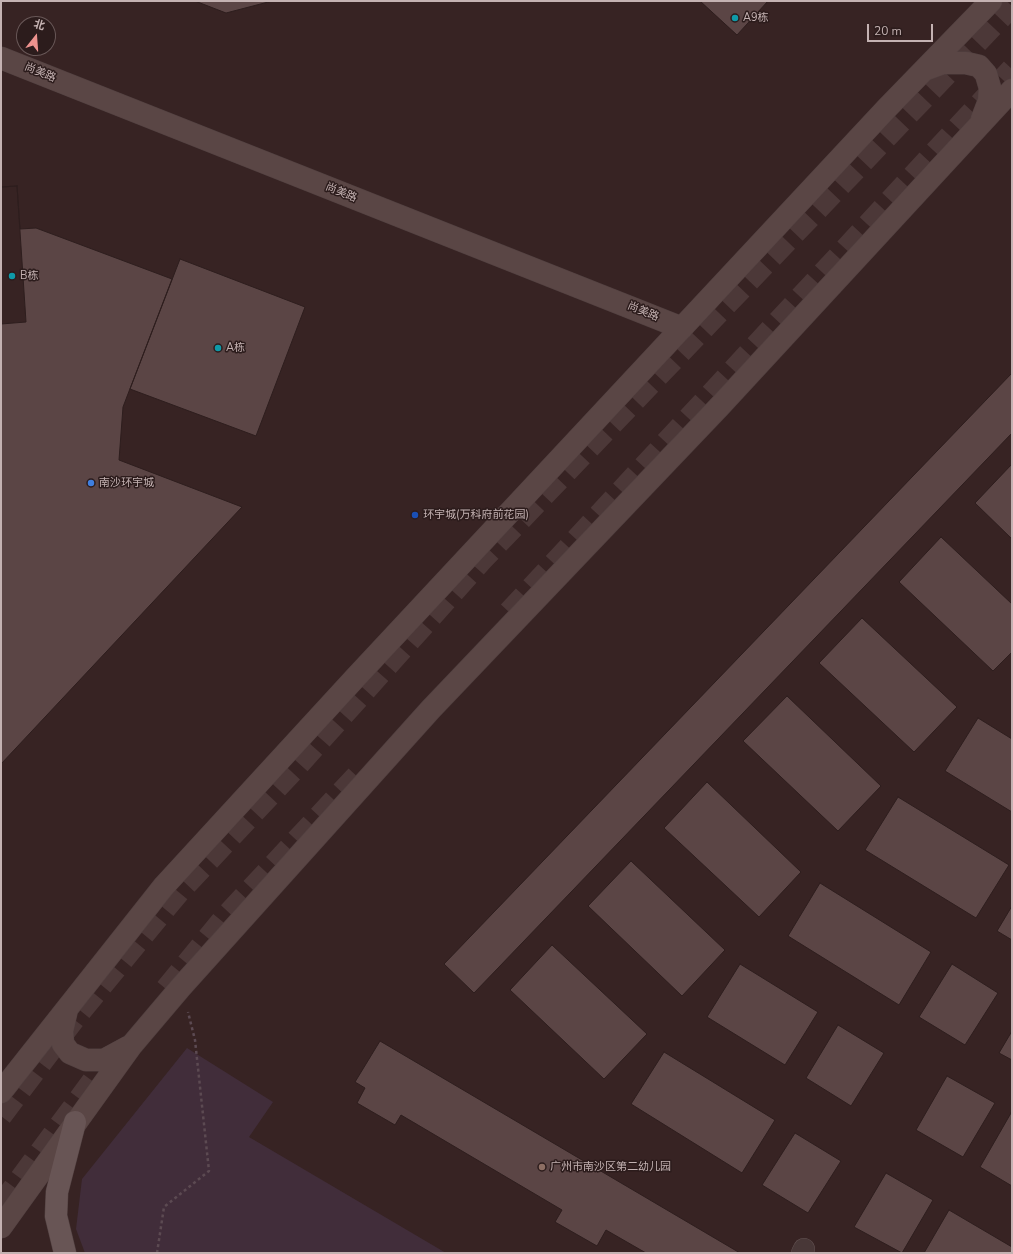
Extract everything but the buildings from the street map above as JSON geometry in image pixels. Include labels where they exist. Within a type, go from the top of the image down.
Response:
[{"type":"main road","points":[[1,1092],[164,886],[356,677],[924,70],[975,10],[991,1]]},
{"type":"main road","name":"尚美路","points":[[1,58],[682,328]]},
{"type":"main road","points":[[924,70],[943,63],[966,63],[979,66],[986,74],[990,88],[989,101],[980,126]]},
{"type":"main road","points":[[1,1227],[131,1046],[181,987],[431,709],[719,407],[1012,90]]},
{"type":"main road","points":[[68,1008],[62,1031],[63,1044],[70,1053],[86,1060],[104,1060],[131,1046]]},
{"type":"main road","points":[[65,1253],[56,1216],[57,1192],[75,1122]]},
{"type":"path","points":[[157,1253],[164,1207],[209,1171],[195,1040],[181,987]]},
{"type":"shaded area","points":[[187,1048],[273,1102],[249,1137],[446,1253],[85,1253],[76,1229],[82,1179]]},
{"type":"tunnel","points":[[1,1116],[75,1018],[179,892],[292,772],[483,559],[1012,6]]},
{"type":"tunnel","points":[[509,612],[1012,69]]},
{"type":"tunnel","points":[[166,989],[225,917],[364,768]]},
{"type":"tunnel","points":[[1,1205],[103,1067]]},
{"type":"place","name":"A9栋","points":[[735,18]]},
{"type":"place","name":"B栋","points":[[12,276]]},
{"type":"place","name":"A栋","points":[[218,348]]},
{"type":"place","name":"南沙环宇城","points":[[91,483]]},
{"type":"place","name":"环宇城(万科府前花园)","points":[[415,515]]},
{"type":"place","name":"广州市南沙区第二幼儿园","points":[[542,1167]]}]
